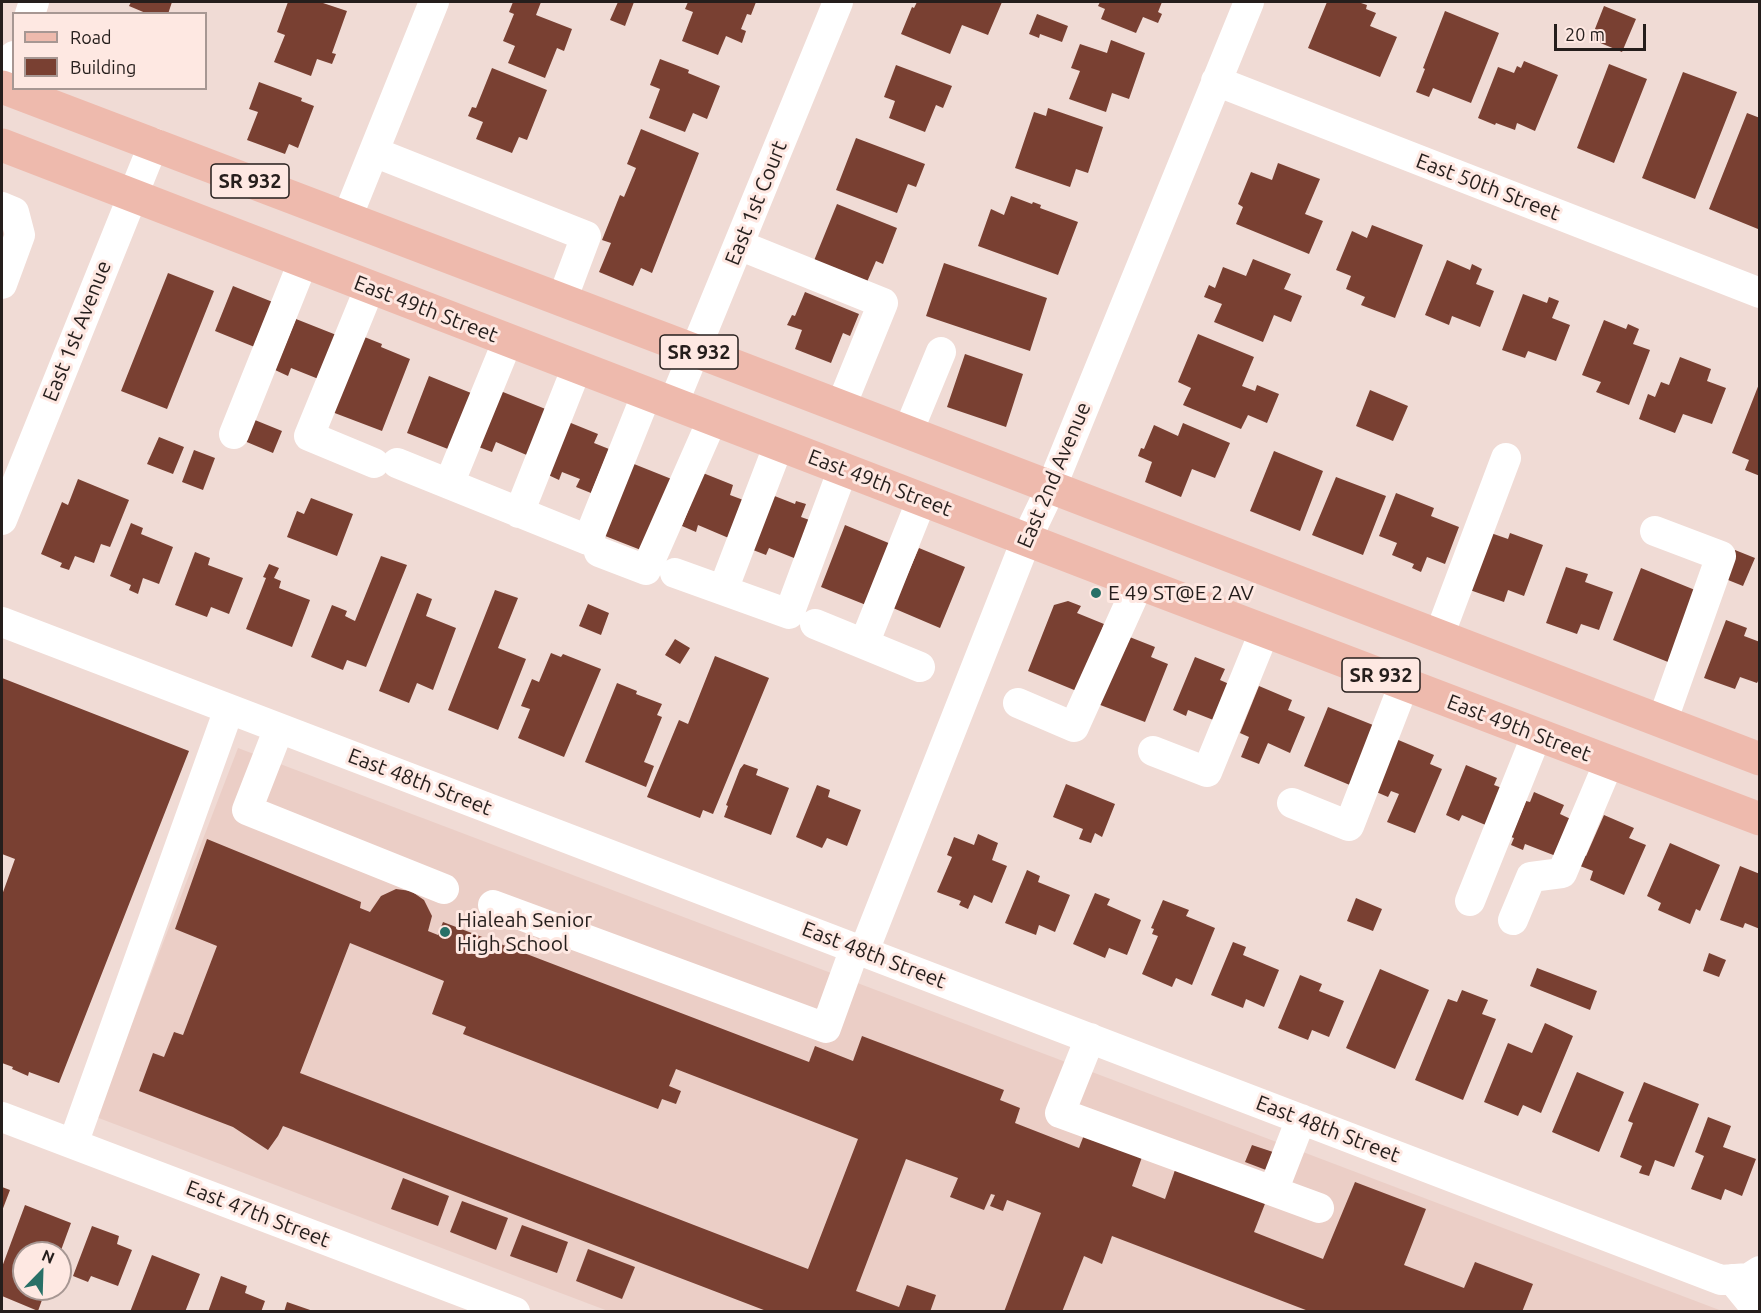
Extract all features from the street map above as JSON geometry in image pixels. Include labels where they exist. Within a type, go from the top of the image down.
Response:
[{"type":"main road","name":"SR 932","points":[[2,87],[1760,759]]},
{"type":"main road","name":"East 49th Street","points":[[2,145],[1139,583],[1760,819]]},
{"type":"street","points":[[347,218],[434,2]]},
{"type":"street","name":"East 1st Court","points":[[519,513],[588,540],[660,398],[696,351],[838,2]]},
{"type":"street","name":"East 2nd Avenue","points":[[493,905],[826,1028],[860,950],[1027,538],[1051,488],[1249,2]]},
{"type":"street","points":[[2,87],[12,61]]},
{"type":"street","name":"East 50th Street","points":[[1216,81],[1760,293]]},
{"type":"street","name":"East 1st Avenue","points":[[2,520],[153,143]]},
{"type":"street","points":[[374,152],[586,236],[562,300]]},
{"type":"street","points":[[2,207],[14,212],[20,235],[2,284]]},
{"type":"street","points":[[739,245],[883,303],[841,406]]},
{"type":"street","points":[[234,434],[303,262]]},
{"type":"street","points":[[370,287],[309,436],[450,484],[519,513],[577,366]]},
{"type":"street","points":[[450,484],[508,340]]},
{"type":"street","points":[[908,432],[941,352]]},
{"type":"street","points":[[599,552],[646,570],[713,418]]},
{"type":"street","points":[[723,590],[779,444]]},
{"type":"street","points":[[1439,636],[1506,458]]},
{"type":"street","points":[[675,573],[789,614],[843,468]]},
{"type":"street","points":[[864,644],[922,499]]},
{"type":"street","points":[[1655,531],[1721,556],[1662,722]]},
{"type":"street","points":[[1018,703],[1074,727],[1139,583]]},
{"type":"street","name":"East 48th Street","points":[[2,622],[1722,1280],[1747,1276]]},
{"type":"street","points":[[815,624],[920,667]]},
{"type":"street","points":[[1153,751],[1208,772],[1265,630]]},
{"type":"street","points":[[1292,803],[1349,826],[1404,684]]},
{"type":"street","points":[[73,1144],[229,709]]},
{"type":"street","points":[[279,728],[247,810],[444,889]]},
{"type":"street","points":[[1470,901],[1537,734]]},
{"type":"street","points":[[1513,920],[1531,877],[1562,873],[1609,762]]},
{"type":"street","points":[[1090,1038],[1060,1113],[1319,1208]]},
{"type":"street","name":"East 47th Street","points":[[2,1117],[515,1311]]},
{"type":"street","points":[[1273,1191],[1301,1119]]},
{"type":"street","points":[[1747,1276],[1759,1311]]},
{"type":"shaded area","name":"Hialeah Senior High School","points":[[238,748],[1722,1311],[608,1311],[96,1117]]},
{"type":"building","points":[[131,2],[172,2],[169,12],[143,12],[129,6]]},
{"type":"building","points":[[288,2],[320,2],[347,11],[332,53],[336,54],[332,64],[317,59],[311,76],[274,62],[285,35],[277,32]]},
{"type":"building","points":[[513,2],[541,2],[536,15],[572,29],[564,51],[557,48],[545,78],[508,63],[515,46],[503,41],[514,14],[509,12]]},
{"type":"building","points":[[618,2],[634,2],[625,26],[610,20]]},
{"type":"building","points":[[688,2],[756,2],[751,15],[747,14],[741,29],[746,31],[742,43],[726,36],[718,55],[682,41],[693,12],[685,9]]},
{"type":"building","points":[[917,2],[1002,2],[988,35],[962,25],[950,54],[901,34],[912,7],[914,8]]},
{"type":"building","points":[[1100,2],[1162,2],[1158,12],[1162,14],[1158,23],[1143,17],[1136,33],[1101,19],[1105,9],[1098,6]]},
{"type":"building","points":[[1327,2],[1358,2],[1367,5],[1366,9],[1376,13],[1370,26],[1397,37],[1380,77],[1308,48]]},
{"type":"building","points":[[1604,6],[1636,19],[1622,52],[1591,39]]},
{"type":"building","points":[[1445,11],[1499,33],[1471,103],[1433,88],[1429,97],[1416,92]]},
{"type":"building","points":[[1037,14],[1068,26],[1062,42],[1040,34],[1039,38],[1029,34]]},
{"type":"building","points":[[1111,40],[1145,53],[1129,99],[1112,93],[1106,112],[1069,99],[1080,71],[1071,68],[1080,44],[1107,53]]},
{"type":"building","points":[[660,59],[689,70],[688,73],[720,86],[707,119],[693,113],[685,132],[649,118],[660,89],[650,85]]},
{"type":"building","points":[[1524,61],[1558,75],[1535,131],[1517,123],[1515,130],[1478,118],[1498,67],[1514,73],[1517,66],[1521,68]]},
{"type":"building","points":[[1609,64],[1647,79],[1614,163],[1577,148]]},
{"type":"building","points":[[896,65],[952,86],[943,108],[936,105],[925,132],[889,118],[895,101],[884,97]]},
{"type":"building","points":[[492,68],[547,90],[527,140],[519,137],[512,153],[476,139],[483,122],[468,116],[472,107],[476,108]]},
{"type":"building","points":[[1683,72],[1737,92],[1695,199],[1642,178]]},
{"type":"building","points":[[259,82],[302,98],[301,101],[314,106],[298,148],[289,144],[285,154],[247,140],[258,112],[249,109]]},
{"type":"building","points":[[1048,108],[1103,127],[1088,173],[1076,169],[1070,187],[1015,168],[1034,112],[1046,116]]},
{"type":"building","points":[[1747,113],[1760,118],[1760,224],[1758,229],[1709,209]]},
{"type":"building","points":[[641,129],[699,153],[652,273],[641,268],[633,286],[599,272],[611,243],[602,240],[620,195],[624,197],[636,168],[627,164]]},
{"type":"building","points":[[856,138],[925,164],[916,187],[908,184],[897,213],[836,190]]},
{"type":"building","points":[[1278,163],[1320,179],[1305,214],[1323,221],[1309,254],[1236,224],[1243,207],[1238,204],[1251,172],[1272,180]]},
{"type":"building","points":[[1011,196],[1041,205],[1040,208],[1078,222],[1058,275],[978,246],[991,209],[1004,215]]},
{"type":"building","points":[[837,204],[897,228],[883,264],[876,261],[864,289],[811,268]]},
{"type":"building","points":[[1372,225],[1423,245],[1395,318],[1361,305],[1365,297],[1346,289],[1351,276],[1336,270],[1352,231],[1367,238]]},
{"type":"building","points":[[1253,259],[1291,274],[1284,289],[1302,296],[1291,322],[1274,315],[1263,342],[1214,322],[1222,304],[1204,297],[1209,285],[1215,288],[1223,267],[1246,276]]},
{"type":"building","points":[[1447,260],[1470,270],[1472,264],[1482,269],[1476,284],[1494,291],[1480,327],[1452,316],[1449,325],[1425,315]]},
{"type":"building","points":[[944,263],[1047,298],[1030,351],[926,316]]},
{"type":"building","points":[[168,273],[214,291],[167,409],[121,391]]},
{"type":"building","points":[[233,286],[280,305],[262,350],[215,331]]},
{"type":"building","points":[[805,292],[859,314],[850,336],[843,333],[831,363],[795,349],[802,330],[787,325],[792,315],[795,316]]},
{"type":"building","points":[[1523,294],[1547,303],[1549,297],[1559,301],[1552,318],[1570,325],[1556,361],[1528,351],[1525,358],[1502,350]]},
{"type":"building","points":[[296,319],[344,338],[326,382],[291,368],[288,376],[275,370]]},
{"type":"building","points":[[1604,320],[1626,329],[1628,324],[1639,329],[1633,344],[1650,350],[1629,405],[1596,392],[1601,382],[1582,375]]},
{"type":"building","points":[[1198,334],[1254,357],[1242,386],[1255,391],[1257,385],[1279,394],[1267,423],[1248,415],[1241,429],[1183,405],[1191,388],[1178,382]]},
{"type":"building","points":[[362,336],[410,359],[382,431],[332,412]]},
{"type":"building","points":[[965,354],[1023,374],[1006,427],[947,407]]},
{"type":"building","points":[[1680,357],[1711,369],[1707,381],[1726,388],[1712,424],[1683,414],[1675,433],[1639,419],[1648,394],[1655,397],[1661,382],[1669,385]]},
{"type":"building","points":[[429,376],[476,395],[453,451],[407,433]]},
{"type":"building","points":[[1759,384],[1760,476],[1745,470],[1749,460],[1732,453]]},
{"type":"building","points":[[498,390],[548,410],[529,456],[496,442],[492,452],[476,446]]},
{"type":"building","points":[[1370,390],[1408,406],[1393,441],[1356,426]]},
{"type":"building","points":[[250,418],[282,431],[273,453],[242,440]]},
{"type":"building","points":[[566,421],[598,434],[594,443],[609,449],[591,493],[576,487],[580,479],[562,472],[559,480],[544,473]]},
{"type":"building","points":[[1183,423],[1230,443],[1215,478],[1192,469],[1181,497],[1145,482],[1152,462],[1138,456],[1141,448],[1144,449],[1154,425],[1178,436]]},
{"type":"building","points":[[159,437],[184,447],[173,474],[147,464]]},
{"type":"building","points":[[194,450],[215,458],[203,490],[182,482]]},
{"type":"building","points":[[1274,451],[1323,471],[1300,531],[1250,511]]},
{"type":"building","points":[[624,460],[679,482],[651,554],[595,532]]},
{"type":"building","points":[[703,473],[733,485],[730,495],[746,501],[731,539],[698,525],[696,532],[682,526]]},
{"type":"building","points":[[1336,477],[1386,496],[1363,555],[1312,535]]},
{"type":"building","points":[[78,479],[129,500],[110,547],[101,544],[94,563],[75,556],[69,570],[60,567],[62,563],[41,554],[62,502],[68,505]]},
{"type":"building","points":[[1396,493],[1434,508],[1431,516],[1459,527],[1445,564],[1427,557],[1421,572],[1412,568],[1414,564],[1392,555],[1397,543],[1379,536]]},
{"type":"building","points":[[772,495],[795,504],[796,501],[806,504],[801,517],[818,523],[804,562],[769,548],[766,555],[748,548]]},
{"type":"building","points":[[311,498],[353,514],[337,556],[287,537],[297,511],[304,514]]},
{"type":"building","points":[[131,523],[143,528],[141,534],[173,547],[159,584],[143,578],[138,594],[129,590],[131,585],[110,576]]},
{"type":"building","points":[[845,525],[891,544],[866,605],[821,587]]},
{"type":"building","points":[[1488,532],[1508,539],[1510,533],[1543,545],[1524,596],[1508,590],[1504,602],[1467,589]]},
{"type":"building","points":[[919,548],[965,567],[940,628],[893,608]]},
{"type":"building","points":[[1735,550],[1755,558],[1743,586],[1723,578]]},
{"type":"building","points":[[195,552],[210,558],[208,565],[243,578],[229,614],[211,607],[207,617],[175,605]]},
{"type":"building","points":[[381,556],[407,565],[366,667],[347,660],[343,670],[311,657],[332,605],[347,611],[345,616],[355,621]]},
{"type":"building","points":[[269,564],[279,568],[274,578],[281,581],[279,588],[310,600],[292,647],[246,629],[266,578],[263,577]]},
{"type":"building","points":[[1566,567],[1588,574],[1585,582],[1613,592],[1599,630],[1581,624],[1577,634],[1546,623]]},
{"type":"building","points":[[1641,568],[1695,590],[1668,662],[1613,640]]},
{"type":"building","points":[[495,590],[518,598],[498,648],[526,659],[498,730],[448,710]]},
{"type":"building","points":[[417,593],[432,599],[426,616],[456,628],[433,690],[417,683],[409,703],[379,691]]},
{"type":"building","points":[[1068,601],[1081,606],[1077,613],[1104,624],[1079,692],[1028,671],[1054,605]]},
{"type":"building","points":[[588,604],[609,613],[601,635],[579,626]]},
{"type":"building","points":[[1726,620],[1747,628],[1744,636],[1760,642],[1760,677],[1757,683],[1740,677],[1735,689],[1704,678]]},
{"type":"building","points":[[1122,634],[1155,647],[1151,657],[1168,664],[1145,722],[1095,703]]},
{"type":"building","points":[[675,639],[690,648],[680,664],[665,655]]},
{"type":"building","points":[[551,653],[561,657],[563,654],[601,669],[564,757],[518,738],[530,709],[521,706],[532,679],[539,682]]},
{"type":"building","points":[[715,656],[769,678],[713,814],[703,810],[700,818],[647,797],[679,720],[688,724]]},
{"type":"building","points":[[1195,657],[1225,669],[1220,680],[1236,687],[1221,723],[1188,710],[1186,716],[1173,710]]},
{"type":"building","points":[[2,678],[189,751],[59,1083],[29,1072],[28,1076],[2,1063],[2,895],[15,859],[2,854]]},
{"type":"building","points":[[617,683],[637,691],[636,694],[662,704],[657,715],[662,717],[644,762],[654,766],[646,787],[585,762]]},
{"type":"building","points":[[1259,686],[1292,700],[1288,710],[1305,717],[1290,753],[1268,743],[1259,764],[1241,757],[1249,737],[1240,733]]},
{"type":"building","points":[[1328,707],[1373,725],[1357,788],[1304,766]]},
{"type":"building","points":[[1396,739],[1434,755],[1430,764],[1442,769],[1415,833],[1387,822],[1399,794],[1391,791],[1388,797],[1374,791]]},
{"type":"building","points":[[744,764],[758,769],[756,775],[789,788],[771,835],[724,817],[728,806],[726,805]]},
{"type":"building","points":[[1466,765],[1497,778],[1494,785],[1510,791],[1495,829],[1462,815],[1459,821],[1446,815]]},
{"type":"building","points":[[1066,784],[1115,804],[1102,837],[1095,833],[1091,843],[1079,839],[1083,829],[1053,817]]},
{"type":"building","points":[[817,785],[830,790],[828,797],[861,810],[847,846],[827,838],[822,848],[796,837]]},
{"type":"building","points":[[1534,792],[1564,805],[1560,814],[1577,822],[1561,858],[1525,844],[1523,850],[1511,845],[1514,838],[1511,837],[1526,801],[1530,802]]},
{"type":"building","points":[[1604,815],[1634,828],[1629,838],[1646,845],[1624,895],[1590,880],[1593,871],[1575,864],[1580,853],[1586,856]]},
{"type":"building","points":[[978,834],[998,843],[992,860],[1007,866],[992,903],[974,895],[968,909],[959,905],[961,901],[937,892],[952,857],[947,855],[954,837],[974,845]]},
{"type":"building","points":[[207,839],[361,902],[360,908],[370,912],[381,896],[396,889],[411,891],[424,900],[432,916],[428,931],[438,935],[443,922],[809,1062],[815,1046],[853,1061],[862,1036],[1004,1090],[1000,1100],[1020,1108],[1015,1123],[1079,1148],[1084,1135],[1142,1157],[1132,1186],[1165,1199],[1175,1170],[1268,1196],[1254,1232],[1323,1259],[1355,1182],[1426,1209],[1404,1265],[1464,1288],[1475,1262],[1533,1284],[1522,1312],[1311,1312],[1112,1236],[1102,1264],[1084,1256],[1062,1312],[1004,1312],[1041,1213],[1007,1200],[1003,1211],[990,1206],[995,1195],[991,1194],[984,1210],[950,1197],[958,1178],[906,1159],[856,1291],[899,1307],[907,1285],[936,1295],[930,1312],[769,1312],[283,1126],[268,1150],[233,1127],[139,1091],[153,1053],[164,1057],[174,1032],[183,1035],[217,946],[175,929]],"holes":[[[350,943],[444,981],[432,1014],[466,1027],[463,1034],[658,1109],[662,1099],[676,1104],[681,1091],[669,1086],[676,1069],[858,1139],[808,1269],[300,1073]]]},
{"type":"building","points":[[1670,843],[1720,865],[1700,911],[1696,909],[1690,924],[1658,910],[1661,903],[1647,896]]},
{"type":"building","points":[[1740,866],[1760,874],[1760,929],[1745,923],[1743,928],[1720,920]]},
{"type":"building","points":[[1027,870],[1040,876],[1038,882],[1070,895],[1055,932],[1039,925],[1036,935],[1005,923]]},
{"type":"building","points":[[1095,893],[1110,899],[1107,905],[1141,920],[1127,955],[1109,948],[1105,958],[1073,944]]},
{"type":"building","points":[[1356,898],[1382,909],[1373,931],[1347,921]]},
{"type":"building","points":[[1163,900],[1189,910],[1186,916],[1215,928],[1192,985],[1176,978],[1172,987],[1142,974],[1158,936],[1152,934],[1154,929],[1151,928]]},
{"type":"building","points":[[1233,942],[1246,947],[1243,955],[1279,970],[1264,1007],[1246,999],[1243,1008],[1211,995]]},
{"type":"building","points":[[1709,953],[1726,960],[1719,977],[1703,971]]},
{"type":"building","points":[[1537,968],[1597,991],[1590,1010],[1530,986]]},
{"type":"building","points":[[1380,969],[1429,990],[1395,1069],[1346,1048]]},
{"type":"building","points":[[1300,975],[1322,984],[1319,991],[1344,1001],[1329,1037],[1312,1030],[1308,1040],[1278,1028]]},
{"type":"building","points":[[1462,990],[1488,1000],[1482,1014],[1496,1019],[1463,1100],[1415,1080],[1448,999],[1457,1002]]},
{"type":"building","points":[[1545,1023],[1573,1036],[1541,1113],[1523,1105],[1518,1116],[1484,1102],[1508,1043],[1532,1053]]},
{"type":"building","points":[[1577,1072],[1624,1092],[1599,1152],[1552,1132]]},
{"type":"building","points":[[1644,1082],[1699,1104],[1674,1167],[1655,1160],[1649,1176],[1639,1173],[1642,1166],[1620,1157],[1633,1123],[1628,1121]]},
{"type":"building","points":[[1708,1117],[1731,1126],[1723,1147],[1756,1159],[1742,1196],[1725,1189],[1721,1200],[1691,1189],[1704,1156],[1695,1152]]},
{"type":"building","points":[[1252,1145],[1273,1152],[1266,1170],[1245,1162]]},
{"type":"building","points":[[403,1178],[449,1196],[438,1226],[391,1209]]},
{"type":"building","points":[[2,1187],[10,1190],[2,1211]]},
{"type":"building","points":[[462,1201],[508,1218],[496,1250],[450,1232]]},
{"type":"building","points":[[25,1205],[71,1223],[64,1241],[12,1241],[12,1300],[2,1296],[2,1267]]},
{"type":"building","points":[[522,1225],[568,1242],[557,1273],[510,1256]]},
{"type":"building","points":[[92,1226],[119,1236],[117,1244],[132,1250],[118,1286],[91,1276],[88,1282],[73,1276]]},
{"type":"building","points":[[588,1249],[635,1267],[622,1299],[576,1281]]},
{"type":"building","points":[[152,1255],[200,1274],[185,1312],[130,1312]]},
{"type":"building","points":[[221,1276],[247,1286],[245,1293],[265,1301],[261,1312],[208,1312]]},
{"type":"building","points":[[14,1301],[42,1301],[38,1311]]},
{"type":"building","points":[[287,1302],[313,1311],[313,1312],[284,1312]]},
{"type":"place","name":"E 49 ST@E 2 AV","points":[[1096,593]]},
{"type":"place","name":"Hialeah Senior High School","points":[[445,932]]}]
